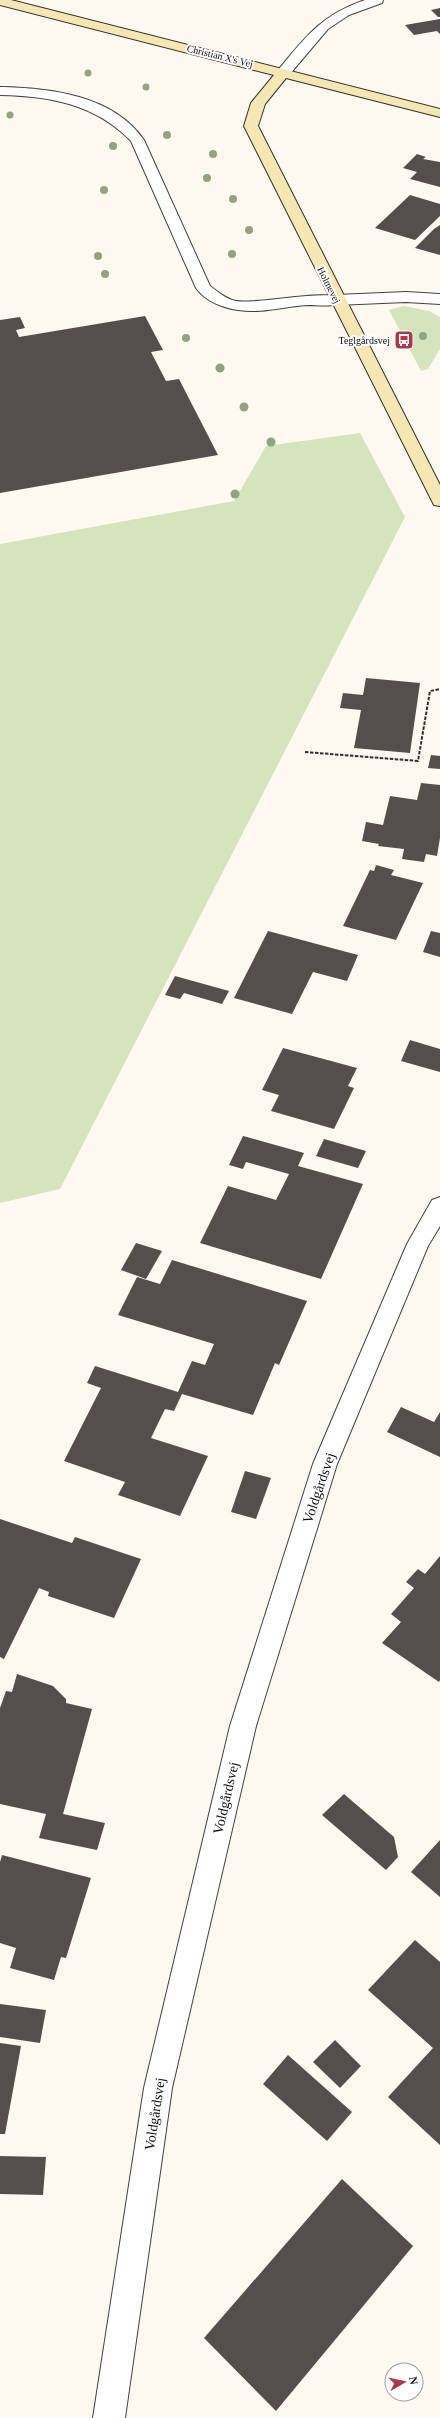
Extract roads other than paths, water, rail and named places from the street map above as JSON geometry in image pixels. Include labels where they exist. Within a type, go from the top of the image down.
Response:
[{"type":"street","points":[[284,72],[318,28],[332,17],[377,0]]},
{"type":"street","name":"Christian X's Vej","points":[[0,1],[284,72],[440,113]]},
{"type":"street","name":"Holmevej","points":[[284,72],[258,103],[251,126],[336,300],[440,501]]},
{"type":"street","points":[[0,91],[34,92],[76,100],[112,115],[126,127],[137,140],[203,288],[211,296],[224,303],[240,307],[257,308],[302,301],[406,297],[440,299]]},
{"type":"street","name":"Voldgårdsvej","points":[[109,2418],[158,2088],[243,1726],[325,1464],[418,1244],[440,1206]]},
{"type":"place","name":"Teglgårdsvej","points":[[404,340]]}]
